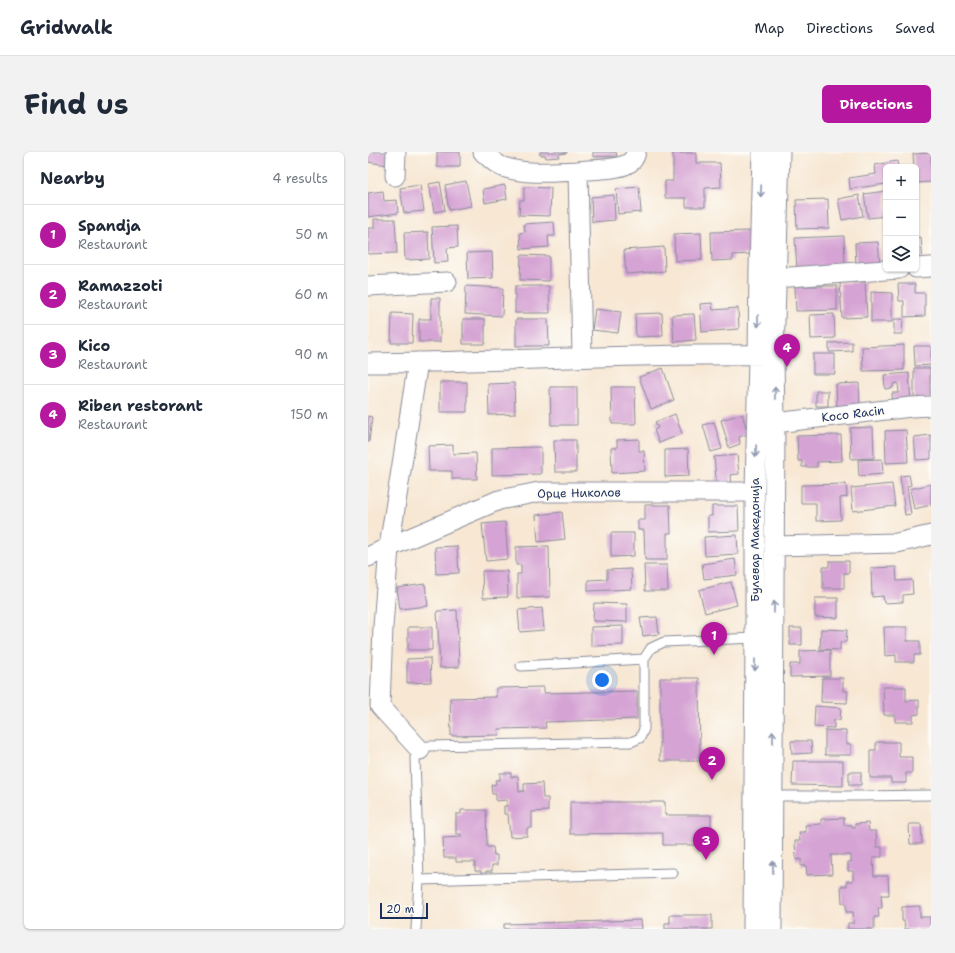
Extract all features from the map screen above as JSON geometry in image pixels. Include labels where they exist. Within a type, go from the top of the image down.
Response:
[{"type":"street","points":[[395,176],[396,152]]},
{"type":"street","points":[[483,152],[502,167],[541,172],[619,167],[628,164],[635,157],[636,152]]},
{"type":"street","name":"Булевар Македонија","points":[[762,152],[759,270],[766,355],[775,423],[772,929]]},
{"type":"street","name":"Булевар Македонија","points":[[753,929],[755,638],[754,492],[766,355],[776,278],[780,152]]},
{"type":"street","points":[[578,170],[582,357]]},
{"type":"street","points":[[919,268],[931,267]]},
{"type":"street","points":[[776,278],[883,270]]},
{"type":"street","points":[[368,286],[447,282]]},
{"type":"street","points":[[368,363],[582,357],[766,355]]},
{"type":"street","points":[[418,362],[389,547],[383,627],[374,708],[420,750]]},
{"type":"street","name":"Koco Racin","points":[[775,423],[931,406]]},
{"type":"street","name":"Орце Николов","points":[[368,557],[499,500],[539,492],[754,492]]},
{"type":"street","points":[[774,546],[897,543],[931,535]]},
{"type":"lane","points":[[416,929],[419,880],[415,758],[420,750],[428,746],[631,742],[640,738],[644,729],[644,659],[651,648],[664,642],[755,638]]},
{"type":"lane","points":[[521,666],[644,659]]},
{"type":"lane","points":[[773,796],[931,795]]},
{"type":"lane","points":[[419,880],[673,873]]},
{"type":"building","points":[[368,152],[390,152],[388,165],[368,162]]},
{"type":"building","points":[[437,152],[460,152],[460,167],[437,167]]},
{"type":"building","points":[[540,152],[567,153],[559,154],[559,157],[546,158],[545,155],[540,155]]},
{"type":"building","points":[[593,152],[616,152],[617,156],[593,157]]},
{"type":"building","points":[[673,153],[696,153],[696,163],[720,163],[721,187],[705,188],[705,207],[686,207],[686,198],[665,198],[665,181],[673,181]]},
{"type":"building","points":[[931,153],[931,182],[919,183],[919,164],[914,164],[913,154]]},
{"type":"building","points":[[897,161],[898,164],[883,164],[883,184],[850,189],[849,178],[876,174],[875,165]]},
{"type":"building","points":[[466,181],[471,206],[449,210],[445,185]]},
{"type":"building","points":[[440,182],[445,210],[434,212],[429,184]]},
{"type":"building","points":[[420,185],[424,211],[404,213],[400,188]]},
{"type":"building","points":[[505,185],[507,199],[485,203],[483,189]]},
{"type":"building","points":[[524,187],[551,188],[550,216],[519,215],[520,200],[524,200]]},
{"type":"building","points":[[639,187],[641,212],[618,214],[616,189]]},
{"type":"building","points":[[383,191],[384,201],[397,200],[398,213],[368,217],[368,193]]},
{"type":"building","points":[[883,191],[883,216],[868,218],[864,194]]},
{"type":"building","points":[[614,195],[615,220],[592,222],[591,197]]},
{"type":"building","points":[[859,195],[863,216],[842,220],[838,199]]},
{"type":"building","points":[[828,199],[829,228],[797,229],[796,200]]},
{"type":"building","points":[[374,219],[395,219],[397,253],[368,254],[368,228],[374,228]]},
{"type":"building","points":[[554,222],[555,236],[548,236],[549,247],[521,249],[520,233],[525,232],[524,224]]},
{"type":"building","points":[[457,226],[458,247],[447,248],[448,262],[434,263],[432,227]]},
{"type":"building","points":[[751,231],[752,254],[733,255],[733,260],[712,261],[711,232]]},
{"type":"building","points":[[428,232],[429,259],[405,260],[404,233]]},
{"type":"building","points":[[701,233],[702,260],[675,261],[674,234]]},
{"type":"building","points":[[844,236],[845,268],[797,270],[795,238]]},
{"type":"building","points":[[919,237],[921,237],[923,263],[919,263]]},
{"type":"building","points":[[878,242],[880,265],[856,267],[855,243]]},
{"type":"building","points":[[664,247],[665,271],[626,274],[624,250]]},
{"type":"building","points":[[492,252],[493,278],[468,279],[467,253]]},
{"type":"building","points":[[521,255],[549,256],[549,281],[520,280]]},
{"type":"building","points":[[865,282],[867,317],[842,318],[840,283]]},
{"type":"building","points":[[898,284],[915,284],[915,293],[925,293],[925,316],[904,317],[904,301],[899,301]]},
{"type":"building","points":[[466,286],[503,288],[502,316],[465,314]]},
{"type":"building","points":[[515,286],[549,286],[550,313],[515,313]]},
{"type":"building","points":[[795,286],[837,286],[837,310],[796,311]]},
{"type":"building","points":[[871,292],[892,293],[892,322],[871,322]]},
{"type":"building","points":[[431,298],[440,298],[440,342],[419,342],[419,319],[431,319]]},
{"type":"building","points":[[712,303],[713,310],[738,308],[739,329],[702,332],[700,304]]},
{"type":"building","points":[[595,309],[621,312],[618,333],[592,330]]},
{"type":"building","points":[[392,313],[413,314],[412,343],[391,343]]},
{"type":"building","points":[[662,313],[663,336],[636,337],[635,314]]},
{"type":"building","points":[[694,314],[696,340],[674,342],[672,315]]},
{"type":"building","points":[[834,314],[835,338],[811,339],[810,315]]},
{"type":"building","points":[[463,319],[485,319],[485,344],[463,344]]},
{"type":"building","points":[[516,319],[548,319],[549,346],[516,346]]},
{"type":"building","points":[[894,319],[903,319],[902,334],[894,334]]},
{"type":"building","points":[[852,342],[852,351],[829,352],[829,343]]},
{"type":"building","points":[[904,345],[904,370],[863,371],[862,347]]},
{"type":"building","points":[[914,346],[931,346],[931,365],[915,366]]},
{"type":"building","points":[[813,354],[835,354],[835,374],[813,374]]},
{"type":"building","points":[[663,368],[674,400],[651,409],[639,377]]},
{"type":"building","points":[[914,368],[930,368],[930,399],[914,399]]},
{"type":"building","points":[[909,373],[911,404],[893,406],[892,393],[899,393],[898,383],[893,384],[893,388],[885,389],[884,375]]},
{"type":"building","points":[[440,382],[467,382],[467,412],[440,412]]},
{"type":"building","points":[[514,383],[515,414],[489,415],[488,384]]},
{"type":"building","points":[[859,383],[860,408],[837,409],[836,384]]},
{"type":"building","points":[[550,387],[577,387],[577,425],[551,425]]},
{"type":"building","points":[[611,387],[635,387],[636,424],[612,424]]},
{"type":"building","points":[[816,391],[828,391],[828,406],[816,406]]},
{"type":"building","points":[[675,414],[682,434],[659,443],[654,430],[658,428],[655,422]]},
{"type":"building","points":[[742,414],[748,434],[739,437],[740,444],[729,448],[721,420]]},
{"type":"building","points":[[368,416],[372,417],[369,442],[368,442]]},
{"type":"building","points":[[714,422],[722,449],[711,452],[703,425]]},
{"type":"building","points":[[873,427],[874,458],[851,459],[850,428]]},
{"type":"building","points":[[906,430],[908,462],[886,463],[885,431]]},
{"type":"building","points":[[841,435],[842,461],[817,462],[817,467],[802,467],[802,461],[798,461],[797,436]]},
{"type":"building","points":[[931,435],[931,459],[916,460],[914,437]]},
{"type":"building","points":[[639,439],[639,451],[644,451],[645,471],[612,473],[611,448],[617,448],[617,440]]},
{"type":"building","points":[[554,440],[576,440],[576,472],[555,472]]},
{"type":"building","points":[[453,445],[453,454],[476,453],[477,479],[452,479],[452,471],[429,471],[428,446]]},
{"type":"building","points":[[541,447],[541,474],[492,475],[492,448]]},
{"type":"building","points":[[688,449],[689,476],[665,477],[665,450]]},
{"type":"building","points":[[737,455],[739,474],[730,475],[731,487],[717,489],[714,457]]},
{"type":"building","points":[[882,459],[883,474],[859,476],[858,460]]},
{"type":"building","points":[[909,475],[911,485],[907,486],[911,514],[905,515],[900,476]]},
{"type":"building","points":[[846,484],[847,497],[840,498],[841,520],[816,521],[816,503],[801,503],[801,485]]},
{"type":"building","points":[[892,484],[895,506],[853,511],[851,488]]},
{"type":"building","points":[[931,484],[931,505],[914,509],[910,489]]},
{"type":"building","points":[[645,505],[670,505],[671,533],[667,533],[667,560],[645,560],[644,530],[638,530],[638,520],[645,520]]},
{"type":"building","points":[[712,506],[738,506],[739,531],[708,532],[708,516],[712,516]]},
{"type":"building","points":[[562,512],[565,539],[538,542],[536,515]]},
{"type":"building","points":[[505,522],[508,559],[486,561],[482,524]]},
{"type":"building","points":[[611,533],[634,533],[634,556],[611,557]]},
{"type":"building","points":[[737,535],[738,554],[705,556],[704,537]]},
{"type":"building","points":[[457,546],[459,573],[436,574],[435,547]]},
{"type":"building","points":[[549,546],[550,597],[517,598],[517,574],[521,574],[521,565],[516,565],[516,547]]},
{"type":"building","points":[[735,559],[737,575],[704,579],[702,564]]},
{"type":"building","points":[[829,561],[849,561],[849,573],[844,573],[844,588],[823,588],[823,567],[829,567]]},
{"type":"building","points":[[644,565],[667,565],[668,591],[645,591]]},
{"type":"building","points":[[896,567],[897,581],[912,580],[913,594],[903,595],[903,602],[884,603],[883,596],[872,597],[871,568]]},
{"type":"building","points":[[631,569],[632,589],[588,591],[588,580],[607,579],[607,570]]},
{"type":"building","points":[[482,571],[507,571],[508,597],[483,598]]},
{"type":"building","points":[[731,582],[737,605],[705,613],[699,590]]},
{"type":"building","points":[[425,584],[428,606],[400,609],[397,588]]},
{"type":"building","points":[[815,598],[838,598],[838,618],[815,617]]},
{"type":"building","points":[[594,603],[627,604],[627,622],[593,621]]},
{"type":"building","points":[[542,608],[544,630],[520,632],[518,610]]},
{"type":"building","points":[[457,610],[459,667],[440,668],[437,611]]},
{"type":"building","points":[[657,617],[659,634],[643,636],[640,618]]},
{"type":"building","points":[[623,626],[623,645],[591,646],[591,627]]},
{"type":"building","points":[[408,627],[432,627],[432,650],[408,650]]},
{"type":"building","points":[[884,627],[907,627],[907,641],[920,641],[920,655],[914,655],[914,662],[896,662],[896,655],[885,656]]},
{"type":"building","points":[[790,628],[802,628],[802,645],[790,645]]},
{"type":"building","points":[[821,629],[847,630],[846,642],[840,642],[840,650],[820,649]]},
{"type":"building","points":[[830,650],[830,676],[790,677],[790,664],[800,664],[800,651]]},
{"type":"building","points":[[430,658],[431,682],[407,683],[407,659]]},
{"type":"building","points":[[660,678],[699,678],[700,761],[660,761]]},
{"type":"building","points":[[822,678],[843,678],[843,691],[848,691],[847,703],[821,702]]},
{"type":"building","points":[[544,687],[544,693],[637,691],[637,719],[545,722],[546,728],[498,729],[499,735],[451,736],[450,698],[496,697],[496,688]]},
{"type":"building","points":[[883,687],[906,687],[906,701],[919,700],[919,714],[913,715],[913,722],[895,722],[895,715],[884,715]]},
{"type":"building","points":[[815,706],[841,708],[840,720],[834,720],[834,728],[814,727]]},
{"type":"building","points":[[825,730],[846,731],[846,744],[851,744],[851,755],[825,755]]},
{"type":"building","points":[[791,741],[811,741],[812,753],[792,754]]},
{"type":"building","points":[[876,742],[899,742],[899,757],[912,757],[912,773],[906,773],[906,783],[891,783],[891,778],[870,778],[870,750],[876,750]]},
{"type":"building","points":[[793,761],[843,761],[843,786],[792,785]]},
{"type":"building","points":[[849,772],[861,772],[861,785],[849,785]]},
{"type":"building","points":[[500,773],[511,773],[511,777],[518,776],[519,792],[524,791],[524,784],[542,783],[543,798],[548,798],[548,811],[532,812],[532,828],[527,828],[527,836],[510,837],[508,814],[504,814],[504,806],[507,806],[507,800],[496,801],[496,794],[492,794],[491,785],[496,784],[495,780],[500,780]]},
{"type":"building","points":[[570,802],[665,802],[665,815],[711,815],[711,845],[663,845],[663,833],[570,834]]},
{"type":"building","points":[[461,810],[486,810],[487,847],[493,847],[494,855],[497,855],[497,865],[492,865],[492,871],[486,871],[486,874],[481,874],[481,871],[475,871],[475,862],[456,862],[456,858],[444,858],[443,838],[461,837],[461,834],[456,834],[456,814],[461,814]]},
{"type":"building","points":[[844,818],[844,825],[852,825],[852,828],[855,828],[855,824],[868,823],[869,831],[876,831],[877,847],[882,847],[882,857],[873,857],[874,876],[888,876],[889,895],[881,895],[882,908],[878,908],[879,917],[874,917],[874,929],[848,929],[848,923],[854,923],[853,912],[846,912],[846,903],[842,903],[841,886],[847,886],[847,881],[853,881],[853,871],[848,871],[848,862],[851,862],[851,855],[831,855],[832,874],[807,875],[806,866],[801,866],[801,859],[796,860],[795,841],[800,841],[799,832],[806,832],[805,825],[821,824],[821,819]]},
{"type":"building","points":[[909,824],[921,824],[922,844],[910,844]]},
{"type":"building","points":[[920,906],[920,917],[930,917],[930,929],[905,929],[904,921],[902,921],[902,907]]},
{"type":"building","points":[[670,915],[712,915],[712,929],[665,929],[665,923],[670,923]]},
{"type":"building","points":[[641,920],[642,929],[504,929],[504,924]]},
{"type":"place","name":"Riben restorant","points":[[787,367]]},
{"type":"place","name":"Spandja","points":[[714,655]]},
{"type":"place","name":"Ramazzoti","points":[[712,780]]},
{"type":"place","name":"Kico","points":[[706,860]]}]
